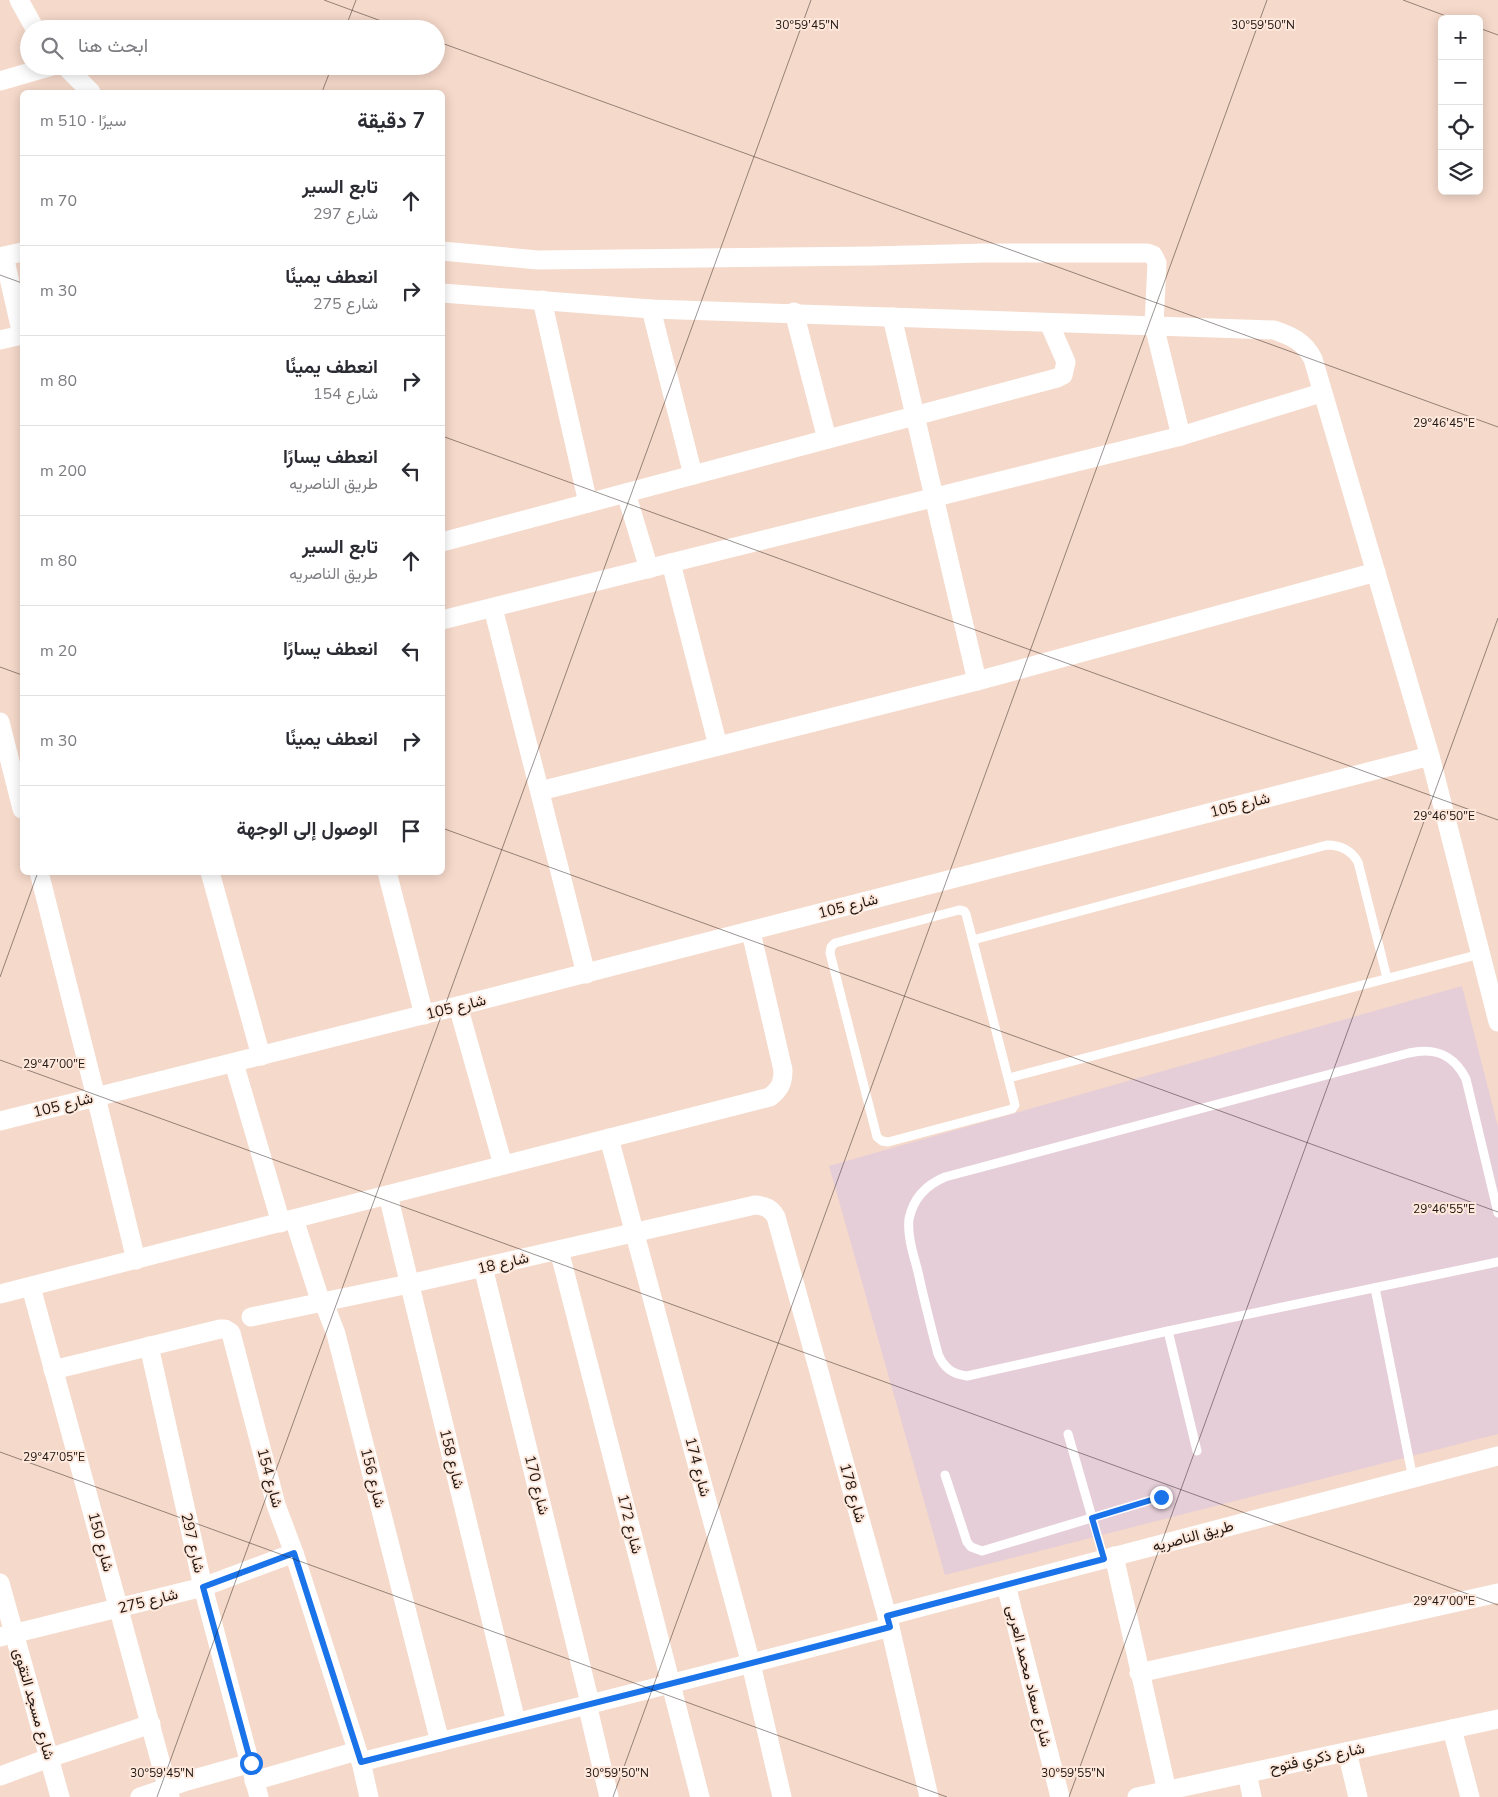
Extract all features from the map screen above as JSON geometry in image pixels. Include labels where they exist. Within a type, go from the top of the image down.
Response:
[{"type":"street","points":[[19,0],[31,20]]},
{"type":"street","points":[[0,81],[21,75]]},
{"type":"street","points":[[74,75],[90,90]]},
{"type":"street","points":[[445,251],[538,260],[986,253],[1147,253],[1157,263],[1154,325],[1181,436]]},
{"type":"street","points":[[9,255],[20,323]]},
{"type":"street","points":[[445,293],[652,309],[794,312],[1274,330],[1291,336],[1308,350],[1312,359],[1430,756],[1498,1022]]},
{"type":"street","points":[[542,300],[588,503]]},
{"type":"street","points":[[652,309],[693,475]]},
{"type":"street","points":[[794,312],[827,440]]},
{"type":"street","points":[[892,317],[977,680]]},
{"type":"street","points":[[445,541],[1057,378],[1063,374],[1066,362],[1050,323]]},
{"type":"street","points":[[0,340],[20,335]]},
{"type":"street","points":[[445,619],[1181,436],[1321,393]]},
{"type":"street","points":[[626,493],[649,569]]},
{"type":"street","points":[[671,563],[718,746]]},
{"type":"street","points":[[540,791],[977,680],[1376,572]]},
{"type":"street","points":[[494,608],[586,974]]},
{"type":"street","points":[[0,722],[20,801]]},
{"type":"street","name":"شارع 105","points":[[0,1121],[751,932],[1430,756]]},
{"type":"street","points":[[40,875],[136,1260]]},
{"type":"street","points":[[211,875],[261,1056]]},
{"type":"street","points":[[388,875],[424,1015]]},
{"type":"street","points":[[0,1294],[770,1097],[778,1091],[783,1082],[783,1070],[751,932]]},
{"type":"street","points":[[458,1006],[503,1166]]},
{"type":"street","name":"شارع 156","points":[[234,1063],[288,1221],[321,1303],[326,1308],[336,1334],[440,1742]]},
{"type":"street","name":"شارع 174","points":[[609,1138],[751,1664],[782,1797]]},
{"type":"street","name":"شارع 158","points":[[388,1195],[516,1722]]},
{"type":"street","name":"شارع 18","points":[[250,1317],[483,1268],[755,1206]]},
{"type":"street","name":"شارع 178","points":[[755,1206],[765,1206],[776,1217],[889,1621],[928,1797]]},
{"type":"street","name":"شارع 172","points":[[559,1250],[700,1797]]},
{"type":"street","name":"شارع 170","points":[[483,1268],[609,1797]]},
{"type":"street","name":"شارع 150","points":[[31,1287],[169,1793]]},
{"type":"street","name":"شارع 154","points":[[53,1370],[220,1329],[225,1329],[231,1333],[276,1505],[294,1553],[359,1756],[369,1797]]},
{"type":"street","name":"شارع 297","points":[[149,1346],[203,1587],[254,1780]]},
{"type":"street","name":"طريق الناصريه","points":[[140,1797],[169,1793],[187,1781],[254,1780],[359,1756],[440,1742],[670,1682],[751,1664],[1006,1584],[1498,1456]]},
{"type":"street","name":"شارع 275","points":[[7,1636],[203,1587],[294,1553]]},
{"type":"street","points":[[1109,1558],[1167,1791]]},
{"type":"street","name":"شارع مسجد التقوى","points":[[0,1583],[7,1636],[49,1758],[60,1797]]},
{"type":"street","name":"شارع سعاد محمد العربى","points":[[1006,1584],[1060,1797]]},
{"type":"street","points":[[1139,1673],[1498,1593]]},
{"type":"street","name":"شارع ذكري فتوح","points":[[1137,1797],[1498,1719]]},
{"type":"street","points":[[0,1776],[151,1724]]},
{"type":"street","points":[[1452,1729],[1470,1797]]},
{"type":"street","points":[[1347,1752],[1358,1797]]},
{"type":"street","points":[[1247,1773],[1252,1797]]},
{"type":"lane","points":[[973,940],[1335,845],[1349,850],[1358,862],[1387,978]]},
{"type":"lane","points":[[959,910],[964,911],[1009,1078],[1015,1102],[1012,1109],[882,1142],[877,1137],[830,954],[830,947],[835,943],[959,910]]},
{"type":"lane","points":[[1009,1078],[1480,954]]},
{"type":"lane","points":[[1498,1213],[1466,1079],[1461,1070],[1451,1060],[1438,1052],[1429,1050],[1409,1053],[945,1177],[929,1186],[917,1199],[909,1221],[911,1244],[938,1354],[941,1361],[951,1371],[967,1376],[1168,1331],[1498,1262]]},
{"type":"lane","points":[[1375,1288],[1412,1479]]},
{"type":"lane","points":[[1168,1331],[1197,1451]]},
{"type":"lane","points":[[1068,1434],[1092,1518],[1109,1558]]},
{"type":"lane","points":[[946,1475],[964,1537],[971,1547],[976,1550],[988,1550],[1161,1497]]},
{"type":"shaded area","points":[[1462,986],[1498,1127],[1498,1434],[945,1575],[829,1166]]},
{"type":"route","points":[[251,1763],[203,1587],[294,1553],[361,1762],[890,1627],[887,1616],[1104,1559],[1092,1518],[1161,1497]]}]
